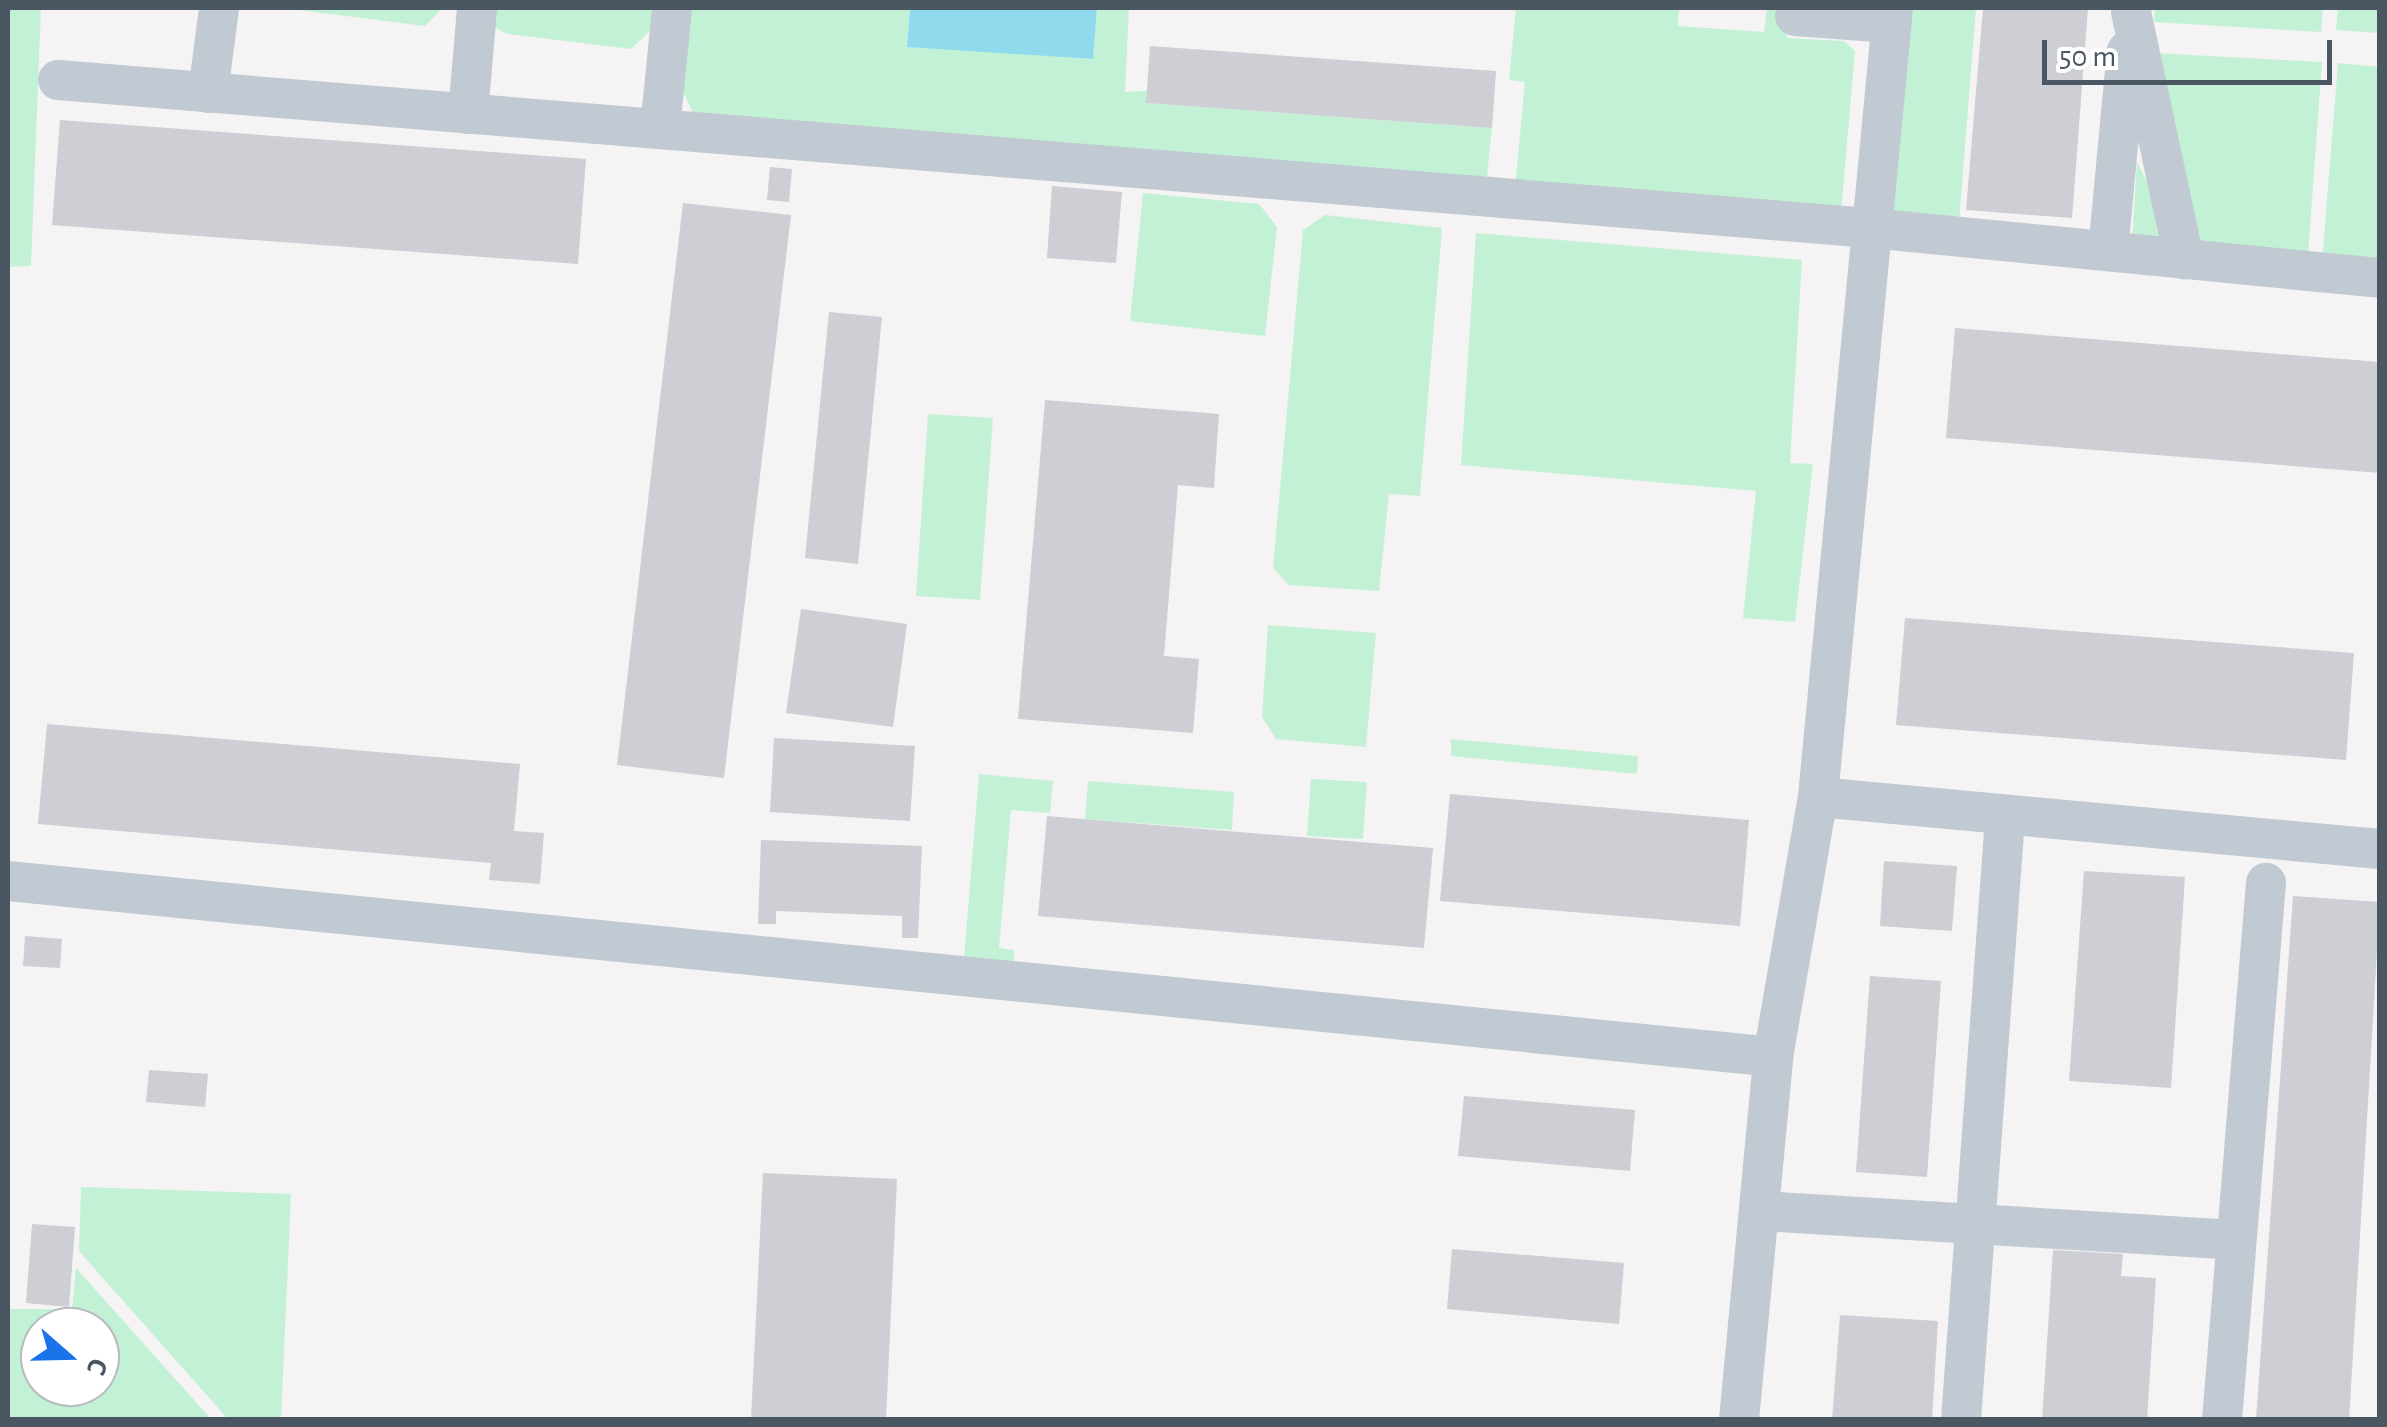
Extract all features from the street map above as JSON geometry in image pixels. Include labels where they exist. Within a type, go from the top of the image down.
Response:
[{"type":"lane","points":[[208,92],[218,8]]},
{"type":"lane","points":[[468,114],[477,8]]},
{"type":"lane","points":[[660,130],[672,8]]},
{"type":"lane","points":[[2108,251],[2131,10]]},
{"type":"lane","points":[[2131,10],[2184,259]]},
{"type":"lane","points":[[1739,1420],[1762,1210],[1773,1057],[1818,797],[1892,15],[1795,16]]},
{"type":"lane","points":[[58,80],[1870,228],[2380,278]]},
{"type":"lane","points":[[1818,797],[2005,818],[2380,849]]},
{"type":"lane","points":[[1961,1420],[1970,1222],[2005,818]]},
{"type":"lane","points":[[8,881],[1773,1057]]},
{"type":"lane","points":[[2222,1420],[2266,883]]},
{"type":"lane","points":[[1762,1210],[2234,1240]]},
{"type":"green space","points":[[8,8],[41,8],[31,266],[8,267]]},
{"type":"green space","points":[[283,8],[443,8],[425,26]]},
{"type":"green space","points":[[483,8],[659,8],[653,28],[631,49],[507,34],[490,25]]},
{"type":"green space","points":[[686,8],[910,8],[907,46],[1093,59],[1097,8],[1129,8],[1125,92],[1147,91],[1147,103],[1492,128],[1485,195],[695,118],[678,80]]},
{"type":"green space","points":[[1516,8],[1679,8],[1678,26],[1764,32],[1767,8],[1788,8],[1787,38],[1844,41],[1855,51],[1841,213],[1515,187],[1525,82],[1509,80]]},
{"type":"green space","points":[[1905,8],[1976,8],[1959,222],[1890,214]]},
{"type":"green space","points":[[2155,8],[2323,8],[2321,32],[2154,22]]},
{"type":"green space","points":[[2338,8],[2379,8],[2379,33],[2336,30]]},
{"type":"green space","points":[[2154,53],[2322,62],[2308,256],[2188,243]]},
{"type":"green space","points":[[2338,63],[2379,67],[2379,267],[2322,262]]},
{"type":"green space","points":[[2137,162],[2151,189],[2159,244],[2132,242]]},
{"type":"green space","points":[[1143,193],[1259,204],[1277,227],[1265,336],[1130,321]]},
{"type":"green space","points":[[1325,215],[1442,228],[1420,496],[1389,494],[1379,591],[1289,585],[1273,568],[1303,230]]},
{"type":"green space","points":[[1476,233],[1802,260],[1790,463],[1813,464],[1795,622],[1743,618],[1756,491],[1461,465]]},
{"type":"green space","points":[[928,414],[993,418],[980,600],[916,596]]},
{"type":"green space","points":[[1268,625],[1376,633],[1366,747],[1276,739],[1262,717]]},
{"type":"green space","points":[[1451,739],[1638,756],[1637,774],[1451,756]]},
{"type":"green space","points":[[979,774],[1053,781],[1050,813],[1011,810],[999,948],[1014,950],[1014,962],[964,958]]},
{"type":"green space","points":[[1311,779],[1367,782],[1363,839],[1307,836]]},
{"type":"green space","points":[[1088,781],[1234,792],[1232,830],[1085,819]]},
{"type":"green space","points":[[81,1187],[291,1194],[281,1419],[228,1419],[79,1251]]},
{"type":"green space","points":[[76,1268],[111,1307],[72,1307]]},
{"type":"green space","points":[[8,1309],[20,1309],[20,1407],[120,1407],[120,1317],[211,1419],[8,1419]]},
{"type":"water","points":[[910,8],[1097,8],[1093,59],[907,47]]},
{"type":"building","points":[[1983,8],[2088,8],[2072,218],[1966,210]]},
{"type":"building","points":[[1150,46],[1496,71],[1492,128],[1146,103]]},
{"type":"building","points":[[60,120],[586,159],[578,264],[52,225]]},
{"type":"building","points":[[770,167],[792,169],[789,202],[767,200]]},
{"type":"building","points":[[1052,186],[1122,192],[1116,263],[1047,258]]},
{"type":"building","points":[[683,203],[791,215],[724,778],[617,765]]},
{"type":"building","points":[[829,312],[882,317],[858,564],[805,558]]},
{"type":"building","points":[[1955,328],[2380,362],[2380,473],[1946,438]]},
{"type":"building","points":[[1045,400],[1219,414],[1214,488],[1178,485],[1164,656],[1199,659],[1193,733],[1018,719]]},
{"type":"building","points":[[801,609],[907,624],[893,727],[786,713]]},
{"type":"building","points":[[1905,618],[2354,653],[2346,760],[1896,725]]},
{"type":"building","points":[[47,724],[520,764],[514,831],[544,833],[540,884],[489,880],[491,863],[38,824]]},
{"type":"building","points":[[774,738],[915,746],[910,821],[770,812]]},
{"type":"building","points":[[1450,794],[1749,820],[1740,926],[1440,901]]},
{"type":"building","points":[[1047,816],[1433,848],[1424,948],[1038,916]]},
{"type":"building","points":[[761,840],[922,846],[918,938],[902,938],[902,916],[776,911],[776,924],[758,924]]},
{"type":"building","points":[[1884,861],[1957,866],[1952,931],[1880,926]]},
{"type":"building","points":[[2084,871],[2185,877],[2171,1088],[2069,1081]]},
{"type":"building","points":[[2293,896],[2380,902],[2349,1420],[2256,1420]]},
{"type":"building","points":[[25,936],[62,939],[60,968],[23,966]]},
{"type":"building","points":[[1870,976],[1941,981],[1927,1177],[1856,1172]]},
{"type":"building","points":[[149,1070],[208,1074],[205,1107],[146,1102]]},
{"type":"building","points":[[1464,1096],[1635,1110],[1630,1171],[1458,1156]]},
{"type":"building","points":[[763,1173],[897,1179],[886,1420],[751,1420]]},
{"type":"building","points":[[32,1224],[75,1227],[69,1307],[26,1303]]},
{"type":"building","points":[[1452,1249],[1624,1263],[1619,1324],[1447,1309]]},
{"type":"building","points":[[2053,1250],[2123,1254],[2121,1276],[2156,1278],[2147,1420],[2042,1420]]},
{"type":"building","points":[[1840,1315],[1938,1321],[1932,1420],[1832,1420]]}]
